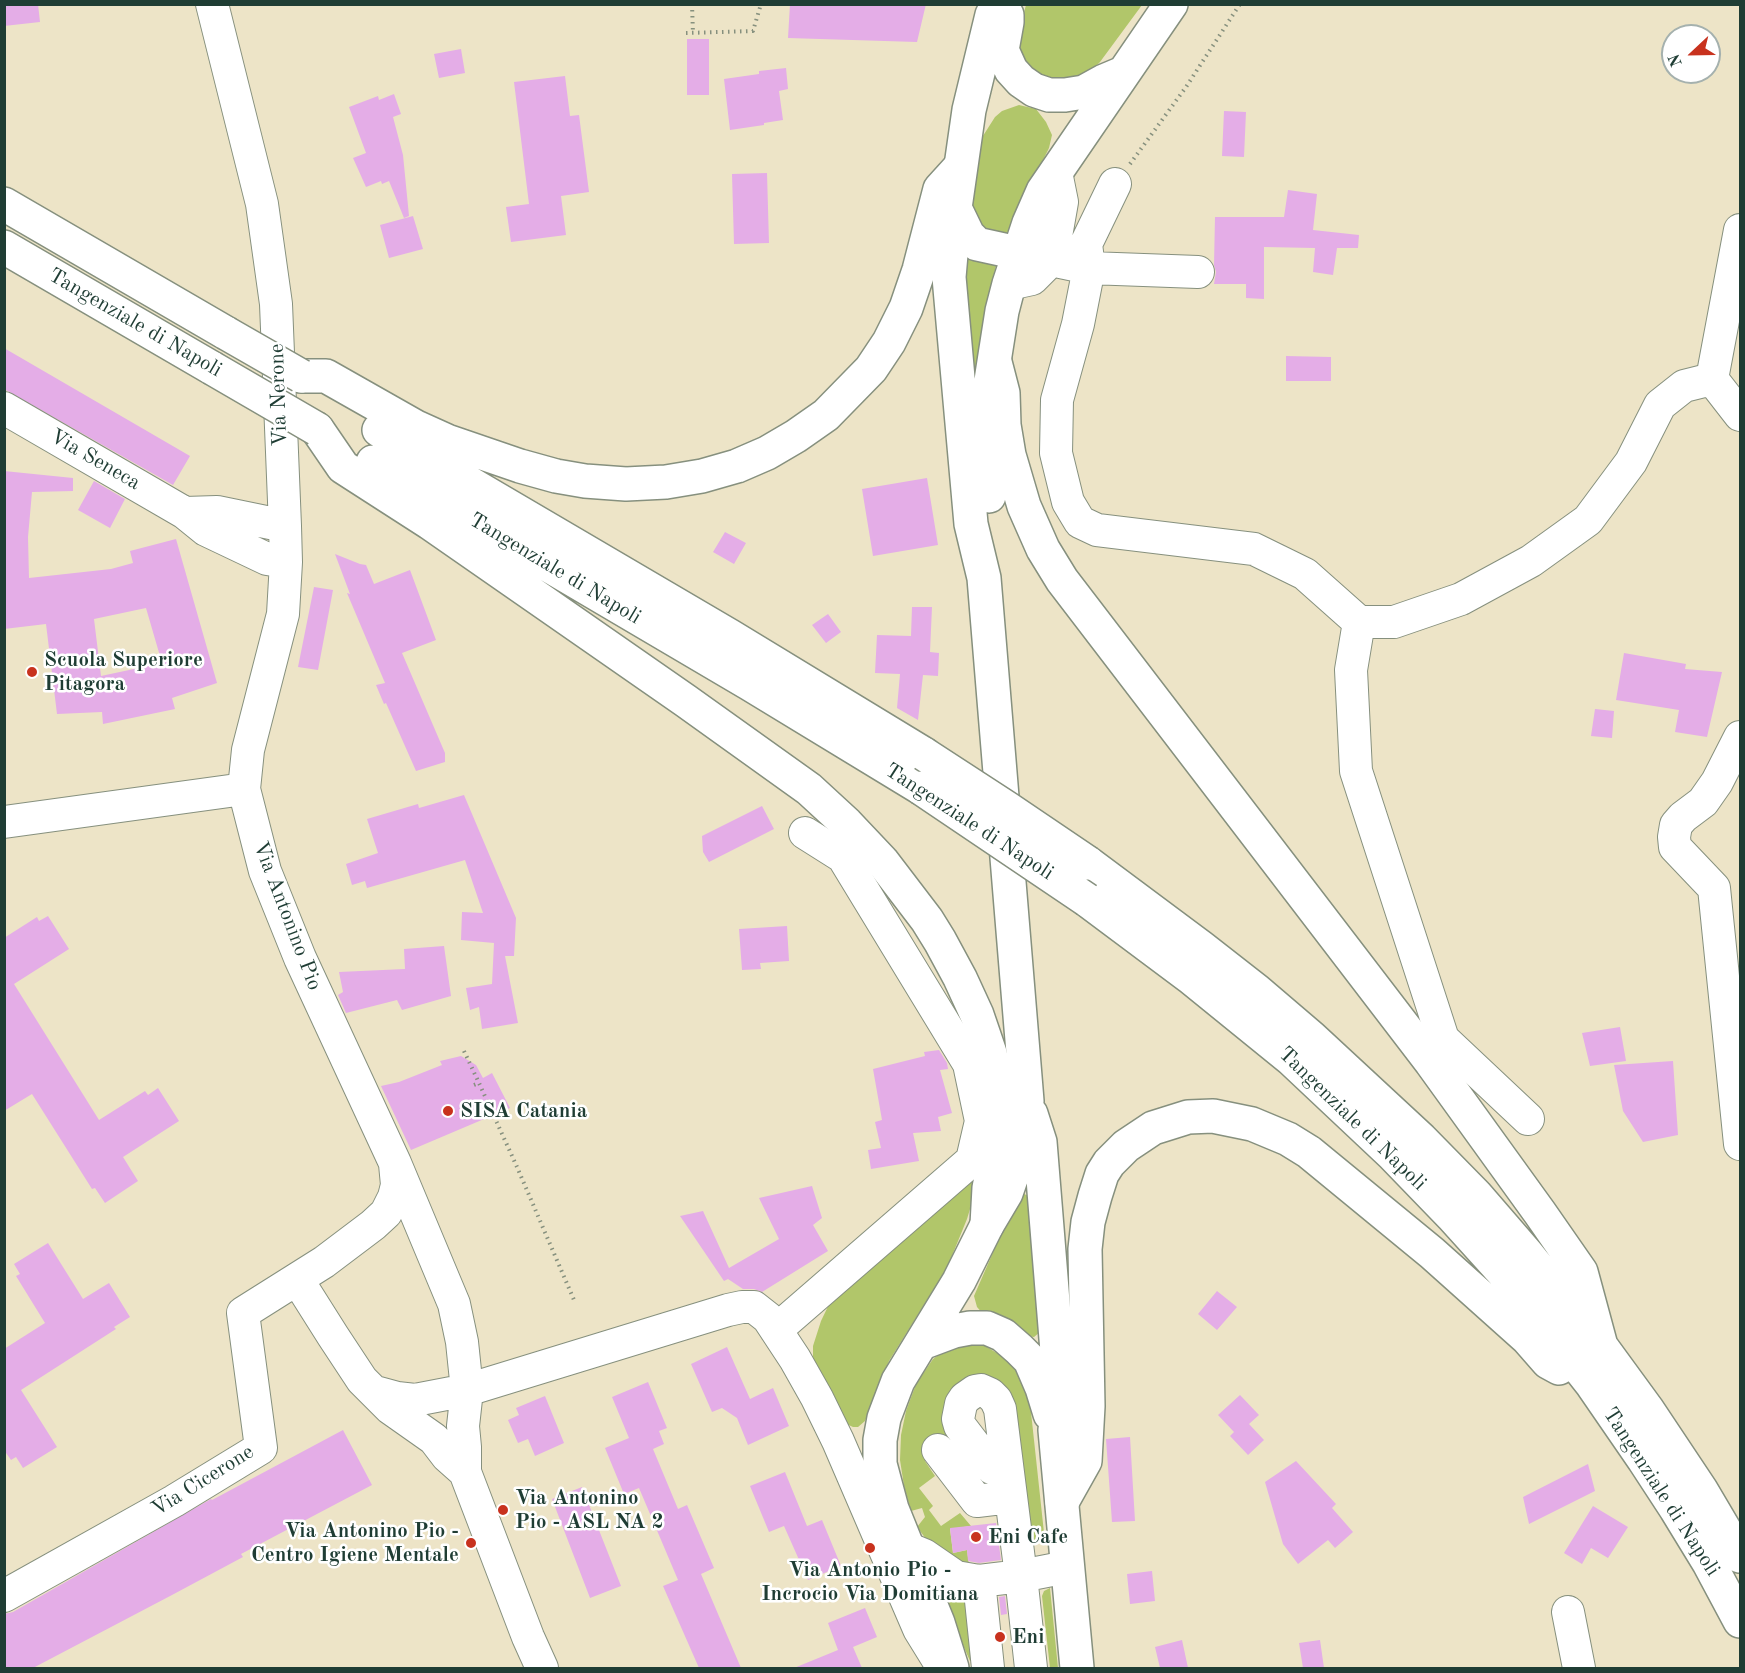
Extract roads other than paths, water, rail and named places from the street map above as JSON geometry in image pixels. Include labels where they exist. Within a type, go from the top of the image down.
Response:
[{"type":"main road","points":[[952,1668],[938,1623],[885,1487],[880,1464],[880,1440],[884,1418],[898,1381],[959,1281],[987,1224],[1006,1193],[1021,1144],[1027,1101],[984,578],[971,524],[950,277],[955,208],[969,110],[992,15],[998,4]]},
{"type":"main road","points":[[1006,4],[1007,22],[1002,50],[1011,70],[1034,90],[1049,95],[1084,92],[1125,72]]},
{"type":"main road","points":[[984,578],[990,525],[988,444],[990,387],[1002,311],[1018,253],[1043,191],[1171,4]]},
{"type":"main road","points":[[301,376],[326,376],[416,427],[447,441],[556,476],[626,484],[666,482],[702,476],[737,466],[767,453],[826,415],[871,369],[889,342],[906,308],[920,270],[940,189],[960,167]]},
{"type":"main road","name":"Tangenziale di Napoli","points":[[4,204],[301,376],[332,403],[710,624],[924,754],[1088,863],[1257,991],[1366,1087],[1476,1195],[1527,1254],[1601,1346],[1647,1409],[1701,1490],[1740,1556]]},
{"type":"main road","points":[[955,208],[968,235],[977,244],[1018,253]]},
{"type":"main road","name":"Tangenziale di Napoli","points":[[4,247],[740,678],[921,788],[1087,900],[1190,977],[1291,1059],[1393,1155],[1509,1279],[1591,1383],[1644,1460],[1709,1563],[1740,1621]]},
{"type":"main road","points":[[995,362],[1003,393],[1004,425],[1009,455],[1024,506],[1043,549],[1062,580],[1431,1062],[1581,1272],[1601,1346]]},
{"type":"main road","points":[[317,429],[343,467],[430,524],[809,789],[882,861],[922,913],[940,941],[969,997],[990,1053],[998,1091],[998,1140],[989,1188],[987,1224]]},
{"type":"main road","points":[[1027,1101],[1040,1142],[1060,1388],[1055,1430]]},
{"type":"main road","points":[[1062,1502],[1085,1461],[1088,1406],[1085,1249],[1088,1222],[1102,1174],[1109,1163],[1126,1146],[1153,1128],[1188,1117],[1213,1116],[1252,1124],[1288,1139],[1309,1152],[1432,1253],[1527,1338],[1548,1362],[1591,1383]]},
{"type":"main road","points":[[922,1343],[954,1331],[987,1328],[1003,1335],[1029,1360],[1042,1388],[1055,1430],[1077,1668]]},
{"type":"street","name":"Via Nerone","points":[[212,4],[262,204],[276,304],[286,562],[283,614],[248,750],[244,789]]},
{"type":"street","points":[[1009,284],[1032,279],[1052,259],[1062,202],[1056,172]]},
{"type":"street","points":[[1115,184],[1086,244],[1089,268],[1078,324],[1057,400],[1056,453],[1068,502],[1080,522],[1097,530],[1254,549],[1305,574],[1359,622],[1394,622],[1461,598],[1531,561],[1588,520],[1631,462],[1660,405],[1684,386],[1712,379]]},
{"type":"street","points":[[1740,230],[1712,379],[1740,415]]},
{"type":"street","points":[[1018,253],[1089,268],[1198,272]]},
{"type":"street","name":"Via Seneca","points":[[4,408],[185,513],[206,530],[267,559],[286,562]]},
{"type":"street","points":[[185,513],[217,512],[285,526]]},
{"type":"street","points":[[1359,622],[1351,670],[1356,771],[1443,1039],[1528,1119]]},
{"type":"street","points":[[1740,737],[1717,782],[1703,802],[1676,825],[1674,837],[1675,847],[1714,888],[1740,1144]]},
{"type":"street","points":[[4,822],[244,789]]},
{"type":"street","name":"Via Antonino Pio","points":[[244,789],[265,871],[300,958],[395,1163],[423,1206],[428,1240],[454,1305],[462,1342],[467,1390],[463,1426],[465,1472],[542,1668]]},
{"type":"street","points":[[776,1330],[972,1160],[981,1121],[969,1065],[843,857],[805,833]]},
{"type":"street","name":"Via Antonino Pio","points":[[395,1163],[397,1185],[386,1213],[324,1262],[297,1279],[362,1380],[390,1408],[434,1439],[447,1456],[465,1472]]},
{"type":"street","name":"Via Antonino Pio","points":[[373,1225],[389,1219],[402,1218],[414,1224],[428,1240]]},
{"type":"street","name":"Via Cicerone","points":[[4,1596],[174,1501],[261,1448],[243,1313],[297,1279]]},
{"type":"street","points":[[375,1392],[415,1400],[467,1390],[742,1306],[754,1307],[768,1318],[817,1398],[838,1441],[919,1629],[943,1668]]},
{"type":"street","points":[[375,1392],[410,1389],[436,1378],[445,1370],[462,1342]]},
{"type":"street","points":[[938,1450],[977,1501],[1010,1497]]},
{"type":"street","points":[[1006,1466],[1031,1668]]},
{"type":"street","points":[[907,1548],[924,1555],[956,1577],[979,1581],[1067,1567]]},
{"type":"street","points":[[979,1581],[988,1668]]},
{"type":"street","points":[[1568,1612],[1580,1668]]},
{"type":"place","name":"Scuola Superiore Pitagora","points":[[32,672]]},
{"type":"place","name":"SISA Catania","points":[[448,1111]]},
{"type":"place","name":"Via Antonino Pio - ASL NA 2","points":[[503,1510]]},
{"type":"place","name":"Eni Cafe","points":[[976,1537]]},
{"type":"place","name":"Via Antonino Pio - Centro Igiene Mentale","points":[[471,1543]]},
{"type":"place","name":"Via Antonio Pio - Incrocio Via Domitiana","points":[[870,1548]]},
{"type":"place","name":"Eni","points":[[1000,1637]]}]
